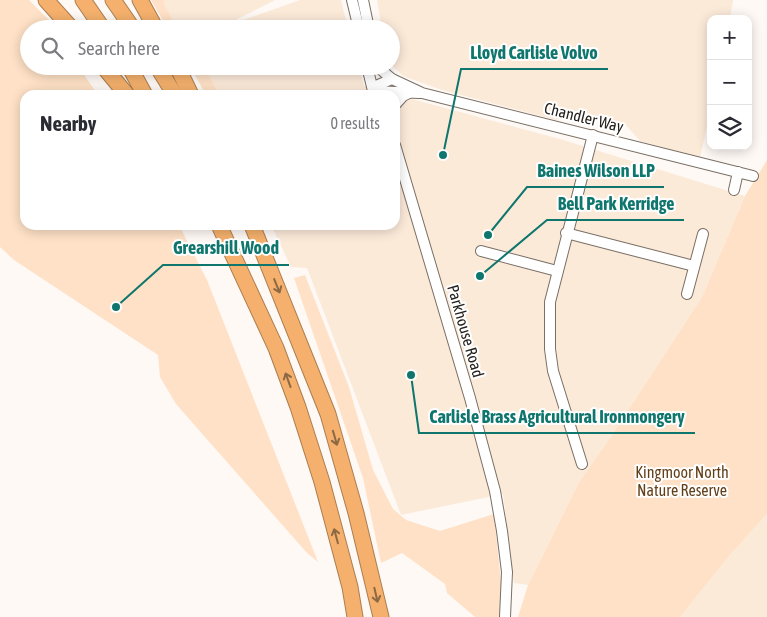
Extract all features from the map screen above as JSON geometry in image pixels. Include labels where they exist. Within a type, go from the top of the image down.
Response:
[{"type":"highway","points":[[46,0],[64,20]]},
{"type":"highway","points":[[83,0],[97,20]]},
{"type":"highway","points":[[113,0],[127,20]]},
{"type":"highway","points":[[140,0],[151,20]]},
{"type":"highway","points":[[110,75],[123,90]]},
{"type":"highway","points":[[134,75],[142,90]]},
{"type":"highway","points":[[163,75],[172,90]]},
{"type":"highway","points":[[181,75],[189,90]]},
{"type":"highway","points":[[221,230],[276,348],[298,408],[322,482],[350,587],[355,617]]},
{"type":"highway","points":[[254,230],[328,414],[356,513],[381,617]]},
{"type":"street","points":[[352,0],[357,20]]},
{"type":"street","points":[[363,0],[367,20]]},
{"type":"street","points":[[368,75],[372,90]]},
{"type":"street","name":"Chandler Way","points":[[382,75],[386,87],[422,93],[753,176]]},
{"type":"street","name":"Chandler Way","points":[[400,91],[409,94],[422,93]]},
{"type":"street","points":[[400,99],[409,94]]},
{"type":"street","points":[[582,464],[553,371],[550,349],[550,302],[566,233],[593,135]]},
{"type":"street","name":"Parkhouse Road","points":[[400,161],[495,491],[507,572],[505,617]]},
{"type":"street","points":[[734,190],[738,172]]},
{"type":"street","points":[[566,233],[694,266]]},
{"type":"street","points":[[686,294],[703,234]]},
{"type":"street","points":[[481,251],[557,271]]},
{"type":"shaded area","points":[[165,0],[275,0],[236,20],[172,20],[162,2]]},
{"type":"shaded area","points":[[300,0],[341,0],[346,20],[243,20]]},
{"type":"shaded area","points":[[377,0],[733,0],[731,15],[707,15],[707,126],[700,158],[640,141],[624,123],[575,111],[556,120],[442,90],[403,76],[400,73],[400,20],[380,20]]},
{"type":"shaded area","points":[[209,75],[361,75],[364,86],[379,90],[217,90]]},
{"type":"shaded area","points":[[400,96],[560,139],[745,196],[702,297],[579,482],[528,585],[514,583],[503,494],[401,515],[307,268],[291,267],[273,230],[400,230]]},
{"type":"shaded area","points":[[767,514],[767,617],[680,617],[730,555]]},
{"type":"green space","points":[[0,0],[29,0],[49,20],[20,20],[20,75],[84,75],[95,90],[20,90],[20,230],[182,230],[207,280],[318,562],[307,553],[176,404],[160,377],[158,355],[14,260],[0,247]]},
{"type":"green space","points":[[151,0],[165,0],[163,2],[172,20],[163,20]]},
{"type":"green space","points":[[195,75],[209,75],[217,90],[203,90]]},
{"type":"green space","name":"Kingmoor North Nature Reserve","points":[[767,160],[767,514],[730,555],[680,617],[518,617],[528,585],[579,482],[702,297],[745,196]]},
{"type":"green space","points":[[305,275],[349,387],[373,470],[393,509],[406,520],[440,531],[494,514],[502,592],[499,617],[475,617],[447,593],[445,584],[402,553],[381,563],[363,478],[294,278]]},
{"type":"place","name":"Lloyd Carlisle Volvo","points":[[443,155]]},
{"type":"place","name":"Baines Wilson LLP","points":[[488,235]]},
{"type":"place","name":"Bell Park Kerridge","points":[[480,276]]},
{"type":"place","name":"Grearshill Wood","points":[[116,307]]},
{"type":"place","name":"Carlisle Brass Agricultural Ironmongery","points":[[411,375]]}]
